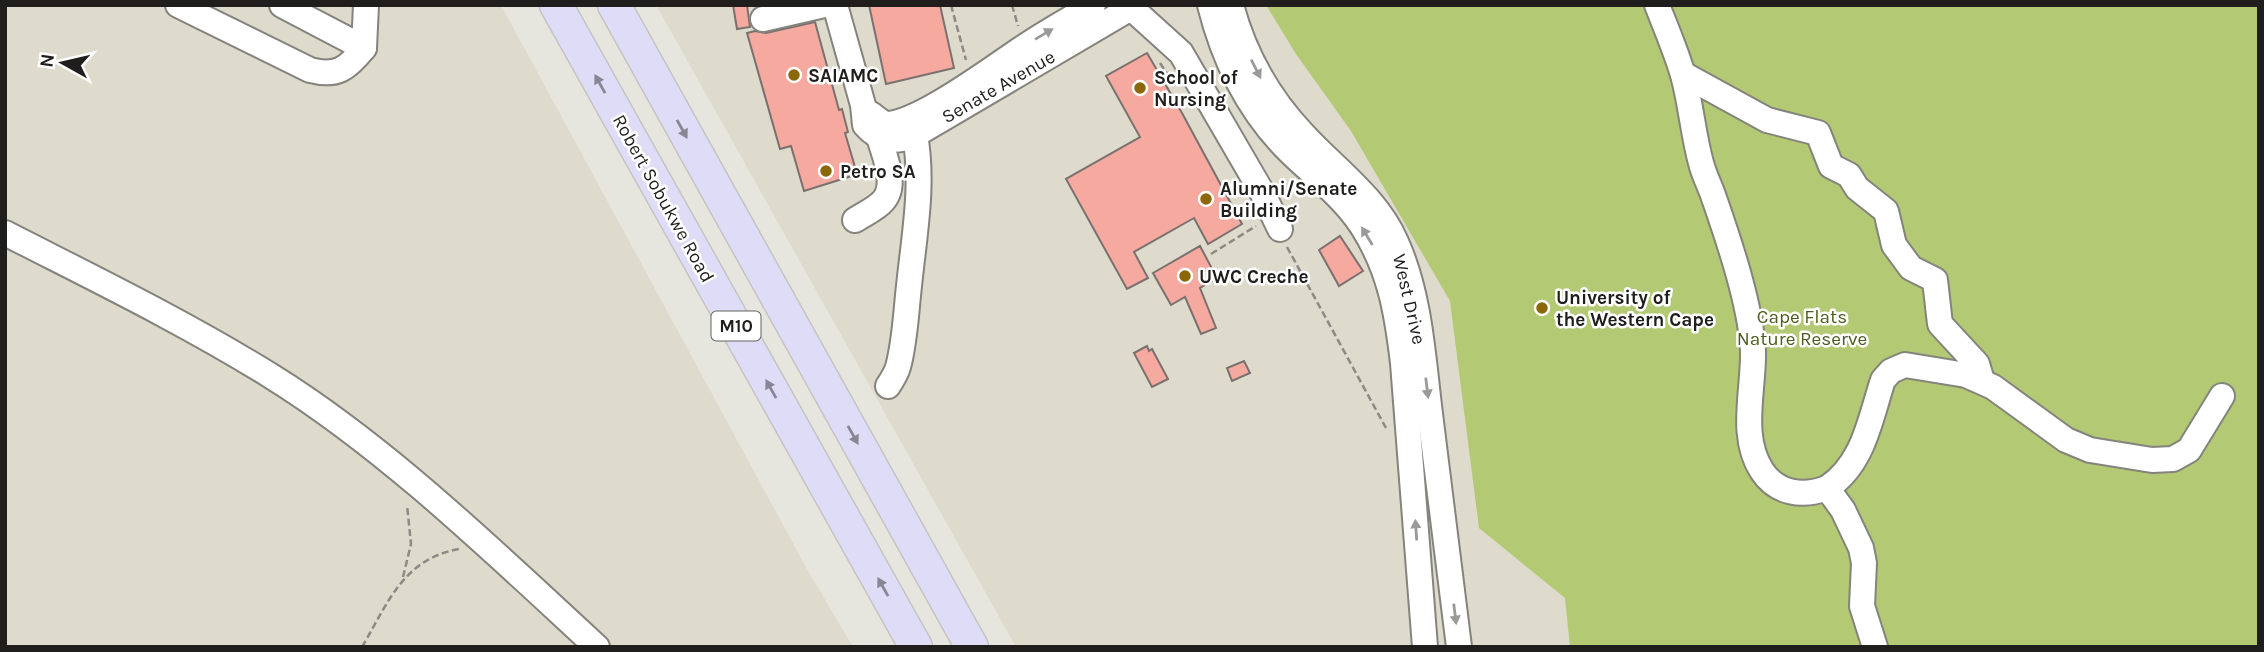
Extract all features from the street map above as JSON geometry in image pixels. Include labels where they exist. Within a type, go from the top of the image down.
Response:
[{"type":"main road","name":"Robert Sobukwe Road","points":[[556,5],[916,647]]},
{"type":"main road","name":"M10","points":[[614,5],[972,647]]},
{"type":"lane","points":[[178,5],[310,70],[325,74],[339,71],[352,63],[364,48],[366,5]]},
{"type":"lane","points":[[282,5],[364,48]]},
{"type":"lane","points":[[763,19],[824,5]]},
{"type":"lane","points":[[835,5],[865,125],[879,137],[888,171],[888,196],[882,204],[855,220]]},
{"type":"lane","name":"Senate Avenue","points":[[863,112],[884,124],[896,123],[919,113],[981,77],[1093,5]]},
{"type":"lane","name":"West Drive","points":[[1210,5],[1226,55],[1262,120],[1284,146],[1344,201],[1375,249],[1389,280],[1403,363],[1425,647]]},
{"type":"lane","name":"West Drive","points":[[1231,5],[1243,43],[1259,76],[1282,110],[1303,135],[1359,189],[1396,242],[1417,315],[1459,647]]},
{"type":"lane","points":[[1657,5],[1683,74],[1701,163],[1725,230],[1750,321],[1753,352],[1749,427],[1753,454],[1762,471],[1780,488],[1807,493],[1827,488],[1845,475],[1854,463],[1883,380],[1899,366],[1966,375],[1982,380],[2066,440],[2090,450],[2152,460],[2181,457],[2189,450],[2222,396]]},
{"type":"lane","points":[[1131,6],[1181,53],[1263,194],[1284,238]]},
{"type":"lane","name":"Senate Avenue","points":[[879,137],[893,141],[915,135],[993,68],[1131,6]]},
{"type":"lane","points":[[1683,74],[1767,120],[1818,133],[1831,166],[1849,175],[1857,188],[1886,211],[1894,245],[1911,268],[1934,281],[1940,324],[1977,364],[1982,380]]},
{"type":"lane","points":[[888,386],[899,365],[919,192],[919,159],[915,135]]},
{"type":"lane","points":[[5,233],[176,322],[272,377],[348,429],[486,547],[597,647]]},
{"type":"lane","points":[[1827,488],[1843,510],[1861,548],[1864,563],[1862,606],[1875,647]]},
{"type":"path","points":[[951,5],[967,63]]},
{"type":"path","points":[[1159,62],[1171,80]]},
{"type":"path","points":[[962,66],[967,63],[993,68]]},
{"type":"path","points":[[1211,254],[1256,226],[1250,216]]},
{"type":"path","points":[[1284,238],[1389,434]]},
{"type":"path","points":[[362,647],[403,577],[411,544],[402,474]]},
{"type":"path","points":[[403,577],[423,562],[448,551],[486,547]]},
{"type":"shaded area","points":[[5,5],[501,5],[807,569],[853,647],[5,647]]},
{"type":"shaded area","name":"University of the Western Cape","points":[[656,5],[2259,5],[2259,647],[1016,647]]},
{"type":"green space","name":"Cape Flats Nature Reserve","points":[[1266,5],[2259,5],[2259,647],[1570,647],[1565,598],[1479,528],[1450,301],[1351,131],[1296,54]]},
{"type":"building","points":[[733,5],[747,5],[750,27],[737,29]]},
{"type":"building","points":[[869,5],[940,5],[954,68],[886,84]]},
{"type":"building","name":"SAIAMC","points":[[815,22],[839,110],[842,109],[855,175],[804,191],[791,146],[780,149],[747,33],[766,33]]},
{"type":"building","name":"Alumni/Senate Building","points":[[1147,53],[1242,224],[1208,244],[1194,218],[1134,252],[1148,278],[1127,289],[1066,179],[1140,137],[1106,76]]},
{"type":"building","points":[[1340,236],[1363,271],[1339,286],[1319,250]]},
{"type":"building","name":"UWC Creche","points":[[1200,246],[1217,278],[1200,288],[1216,328],[1201,334],[1185,297],[1171,305],[1153,273]]},
{"type":"building","points":[[1147,346],[1149,351],[1152,349],[1168,379],[1152,387],[1134,353]]},
{"type":"building","points":[[1244,361],[1250,373],[1232,381],[1227,368]]},
{"type":"place","name":"SAIAMC","points":[[794,75]]},
{"type":"place","name":"School of Nursing","points":[[1140,88]]},
{"type":"place","name":"Petro SA","points":[[826,171]]},
{"type":"place","name":"Alumni/Senate Building","points":[[1206,199]]},
{"type":"place","name":"UWC Creche","points":[[1185,276]]},
{"type":"place","name":"University of the Western Cape","points":[[1542,308]]}]
